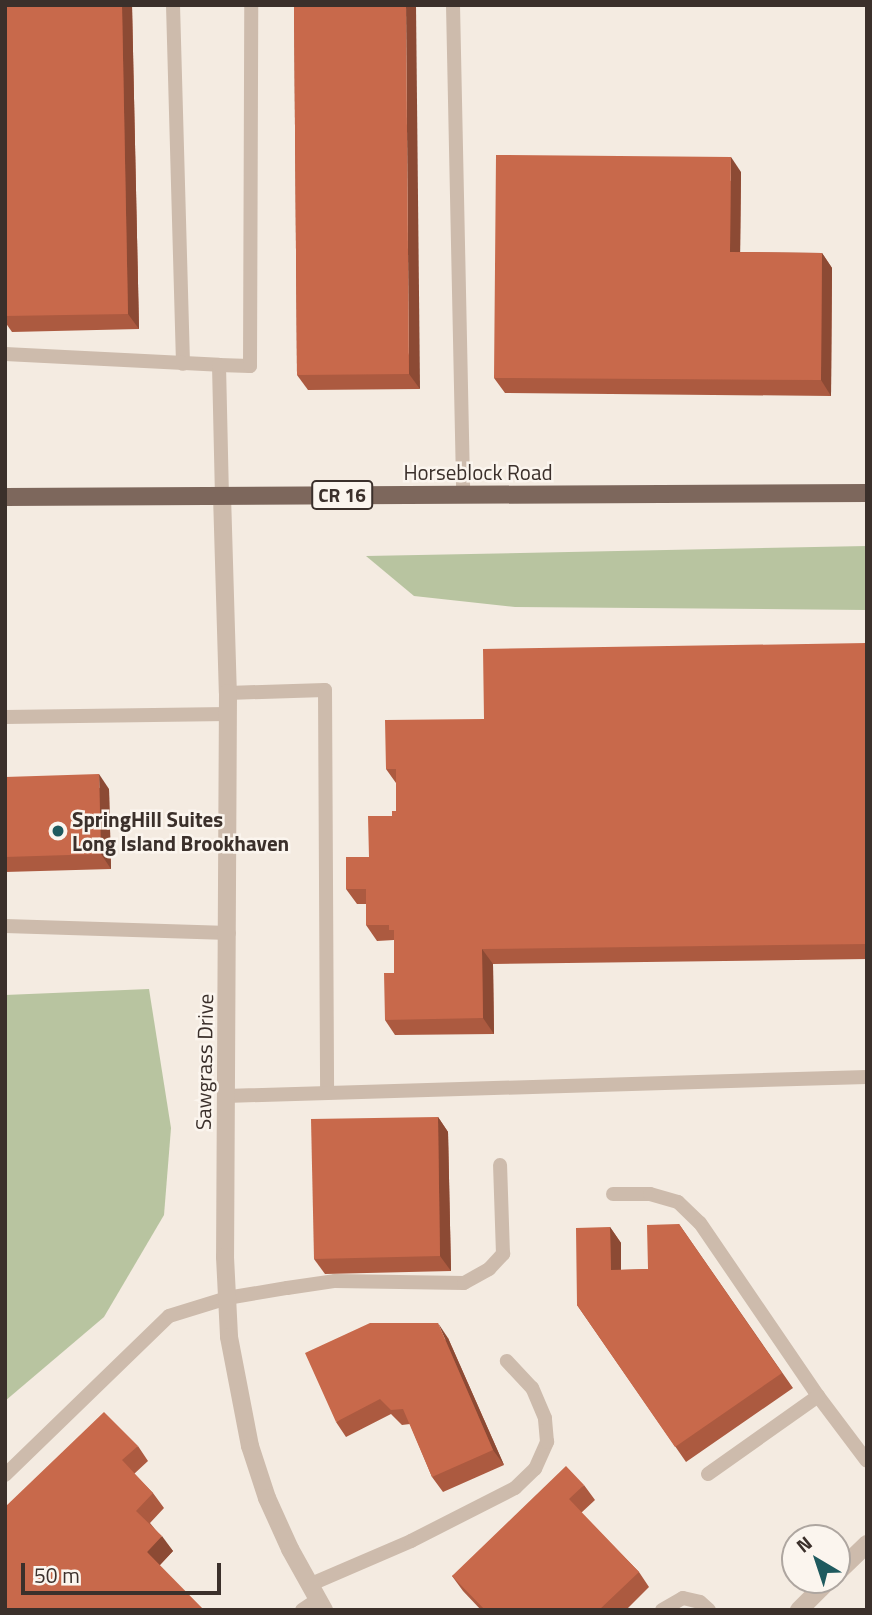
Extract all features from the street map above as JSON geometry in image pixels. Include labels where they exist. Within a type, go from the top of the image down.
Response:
[{"type":"main road","name":"Horseblock Road","points":[[5,497],[867,493]]},
{"type":"street","name":"Sawgrass Drive","points":[[222,495],[228,693],[227,1298],[234,1375],[250,1446],[267,1498],[313,1601]]},
{"type":"street","points":[[851,1559],[867,1544]]},
{"type":"street","points":[[799,1610],[815,1594]]},
{"type":"lane","points":[[173,5],[183,364]]},
{"type":"lane","points":[[5,354],[250,366],[251,5]]},
{"type":"lane","points":[[453,5],[463,495]]},
{"type":"lane","points":[[219,365],[222,495]]},
{"type":"lane","points":[[228,693],[326,690],[327,1092]]},
{"type":"lane","points":[[5,717],[228,714]]},
{"type":"lane","points":[[5,926],[229,933]]},
{"type":"lane","points":[[226,1096],[867,1077]]},
{"type":"lane","points":[[5,1475],[169,1316],[227,1298],[335,1281],[464,1283],[489,1269],[503,1254],[500,1165]]},
{"type":"lane","points":[[613,1194],[650,1194],[677,1202],[700,1223],[818,1395],[867,1461]]},
{"type":"lane","points":[[313,1601],[411,1541],[515,1488],[535,1469],[547,1443],[545,1418],[532,1388],[508,1361]]},
{"type":"lane","points":[[708,1475],[818,1395]]},
{"type":"lane","points":[[663,1610],[683,1598],[700,1602],[709,1610]]},
{"type":"green space","points":[[867,546],[867,610],[515,607],[414,596],[366,556]]},
{"type":"green space","points":[[149,989],[171,1128],[164,1215],[104,1317],[5,1401],[5,995]]},
{"type":"building","points":[[5,5],[122,5],[128,314],[5,316]]},
{"type":"building","points":[[294,5],[406,5],[409,374],[297,375]]},
{"type":"building","points":[[496,155],[731,157],[730,252],[822,253],[821,380],[494,378]]},
{"type":"building","points":[[867,643],[867,944],[482,949],[483,1018],[385,1020],[384,973],[394,973],[394,930],[389,930],[389,925],[366,925],[366,889],[346,889],[346,857],[369,857],[368,816],[392,816],[392,811],[396,811],[396,769],[386,769],[385,720],[484,719],[483,649]]},
{"type":"building","name":"SpringHill Suites Long Island Brookhaven","points":[[99,774],[101,854],[5,857],[5,777]]},
{"type":"building","points":[[438,1117],[440,1256],[314,1259],[311,1119]]},
{"type":"building","points":[[679,1224],[782,1373],[675,1447],[577,1305],[576,1228],[610,1227],[611,1270],[648,1269],[647,1225]]},
{"type":"building","points":[[370,1323],[438,1323],[493,1450],[432,1477],[403,1409],[391,1410],[380,1399],[336,1422],[305,1353]]},
{"type":"building","points":[[104,1412],[138,1446],[122,1460],[153,1493],[136,1511],[162,1536],[147,1552],[204,1610],[5,1610],[5,1507]]},
{"type":"building","points":[[566,1466],[584,1485],[569,1499],[639,1572],[599,1610],[485,1610],[452,1576]]},
{"type":"place","name":"SpringHill Suites Long Island Brookhaven","points":[[58,831]]}]
